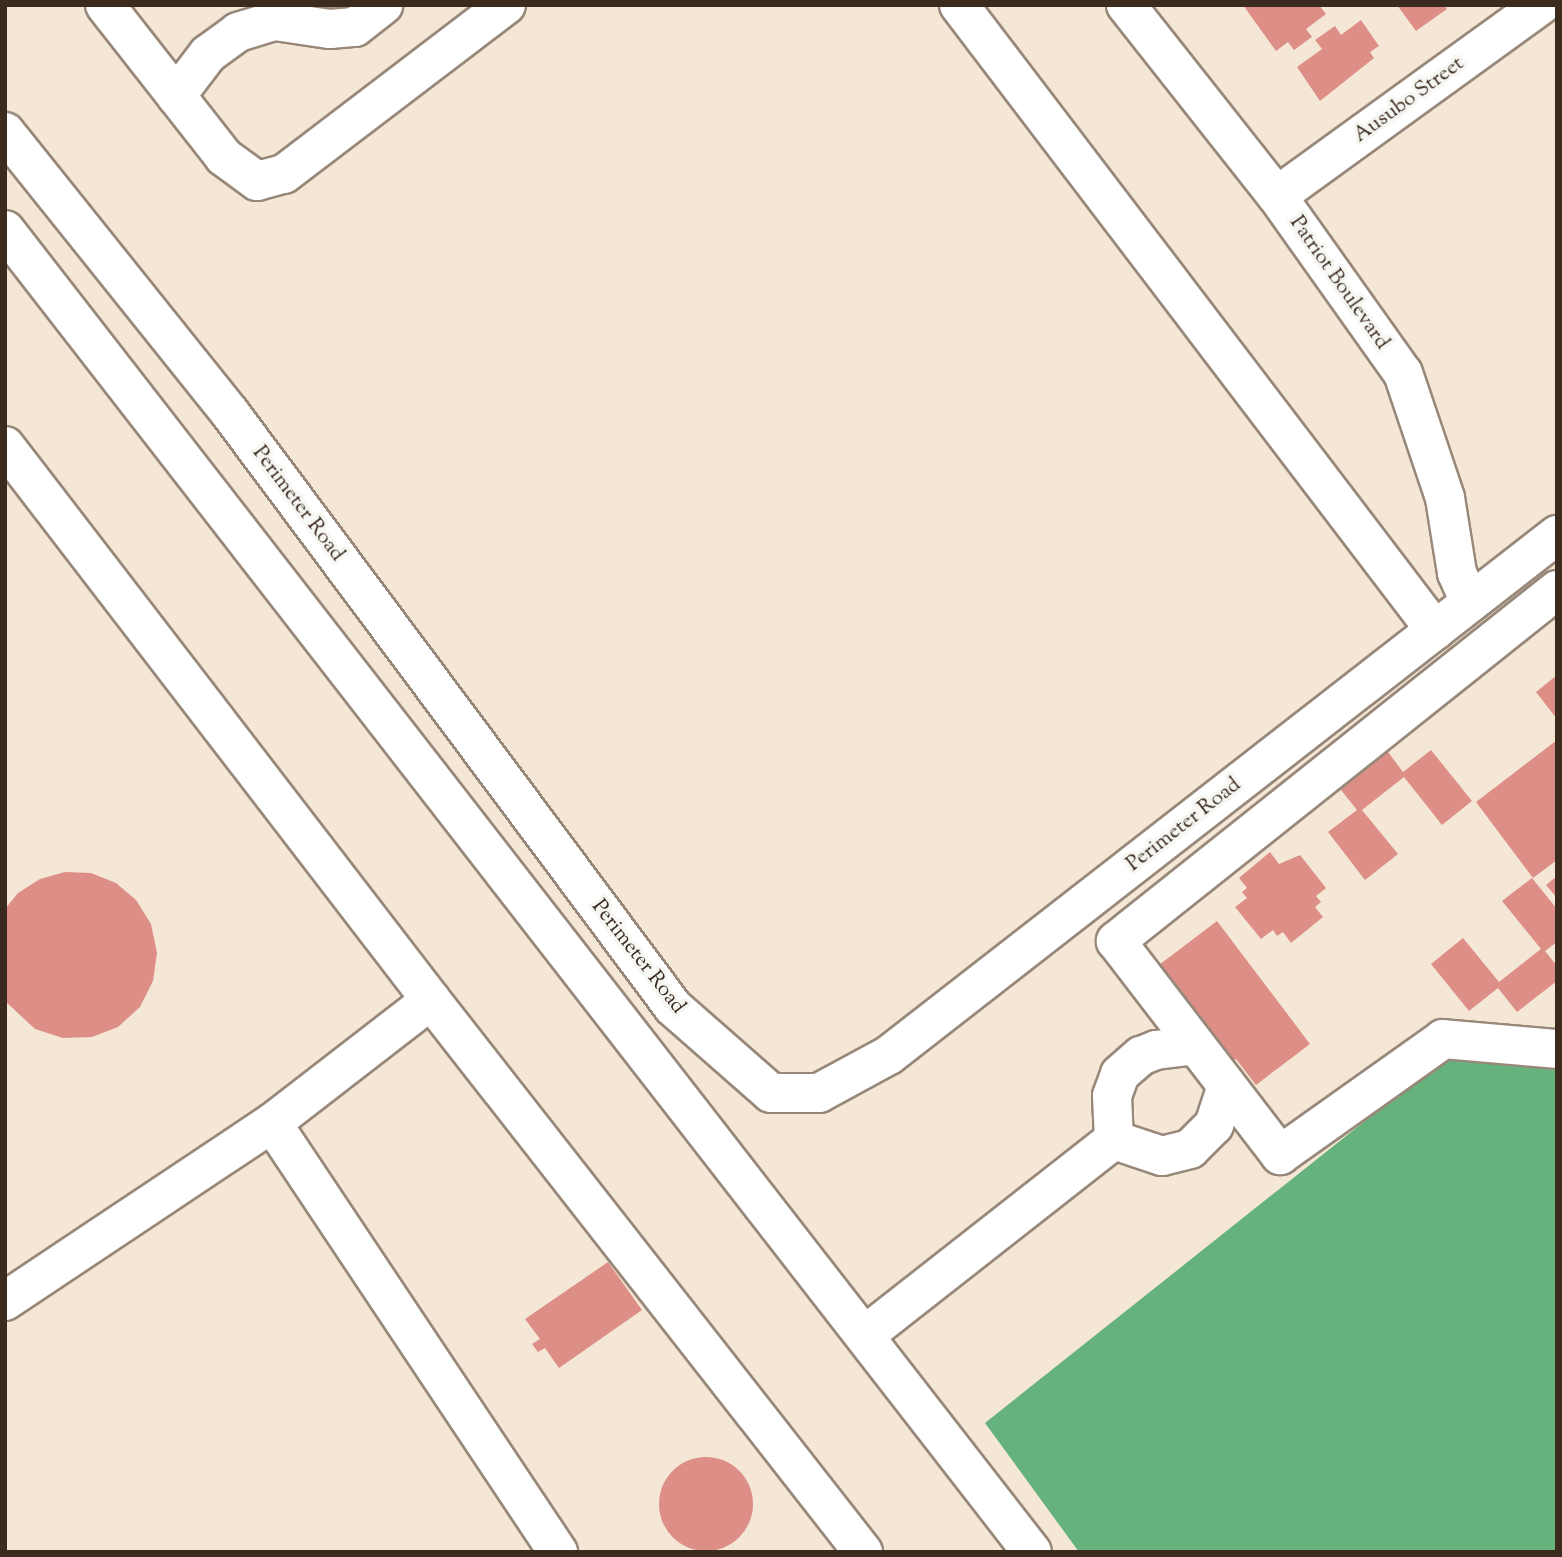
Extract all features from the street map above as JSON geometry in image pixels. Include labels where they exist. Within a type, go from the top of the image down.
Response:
[{"type":"street","points":[[105,5],[239,171],[257,181],[284,174],[506,5]]},
{"type":"street","points":[[176,96],[208,54],[238,32],[275,21],[330,29],[355,27],[383,5]]},
{"type":"street","points":[[959,5],[1435,630]]},
{"type":"street","name":"Patriot Boulevard","points":[[1126,5],[1277,196],[1403,373],[1445,498],[1457,573],[1470,602]]},
{"type":"street","name":"Ausubo Street","points":[[1277,196],[1541,5]]},
{"type":"street","name":"Perimeter Road","points":[[5,132],[230,413],[673,1007],[771,1093],[819,1093],[889,1055],[1557,535]]},
{"type":"street","points":[[5,230],[1032,1552]]},
{"type":"street","points":[[5,446],[431,1000],[863,1552]]},
{"type":"street","points":[[1557,590],[1116,941],[1280,1155],[1443,1039],[1557,1049]]},
{"type":"street","points":[[5,1301],[272,1123],[431,1000]]},
{"type":"street","points":[[1114,1140],[1112,1096],[1120,1074],[1141,1056],[1156,1050],[1195,1045]]},
{"type":"street","points":[[1114,1140],[1162,1156],[1190,1149],[1214,1125],[1227,1086]]},
{"type":"street","points":[[272,1123],[545,1547]]},
{"type":"street","points":[[865,1335],[1114,1140]]},
{"type":"green space","points":[[1453,1051],[1557,1064],[1557,1552],[1079,1552],[985,1423]]},
{"type":"building","points":[[1243,5],[1319,5],[1326,14],[1306,29],[1312,37],[1294,50],[1288,42],[1276,51]]},
{"type":"building","points":[[1397,5],[1444,5],[1447,9],[1416,31]]},
{"type":"building","points":[[1361,20],[1379,46],[1370,52],[1374,58],[1320,101],[1297,67],[1322,49],[1315,40],[1335,26],[1341,35]]},
{"type":"building","points":[[1557,675],[1557,719],[1536,692]]},
{"type":"building","points":[[1557,740],[1557,860],[1533,878],[1476,802]]},
{"type":"building","points":[[1385,748],[1403,772],[1431,750],[1472,801],[1442,825],[1404,777],[1362,810],[1398,854],[1365,880],[1328,832],[1357,810],[1337,785]]},
{"type":"building","points":[[1270,852],[1279,864],[1300,855],[1326,888],[1316,896],[1321,902],[1315,907],[1323,917],[1291,943],[1283,932],[1277,936],[1273,930],[1261,939],[1235,907],[1247,898],[1242,892],[1247,888],[1239,878]]},
{"type":"building","points":[[65,872],[91,873],[116,883],[136,900],[151,924],[157,953],[153,981],[140,1007],[118,1027],[92,1037],[63,1038],[35,1029],[5,1001],[5,909],[18,893],[40,879]]},
{"type":"building","points":[[1557,876],[1557,898],[1546,885]]},
{"type":"building","points":[[1532,878],[1557,909],[1557,942],[1545,951],[1557,966],[1557,981],[1517,1012],[1498,988],[1469,1011],[1431,964],[1463,938],[1499,982],[1541,949],[1502,901]]},
{"type":"building","points":[[1217,921],[1310,1044],[1256,1085],[1236,1059],[1224,1069],[1220,1045],[1159,965]]},
{"type":"building","points":[[608,1262],[642,1310],[559,1368],[545,1348],[538,1352],[532,1344],[540,1339],[525,1319]]},
{"type":"building","points":[[706,1457],[724,1461],[739,1471],[749,1486],[753,1504],[749,1522],[739,1537],[724,1547],[706,1551],[688,1547],[673,1537],[663,1522],[659,1504],[663,1486],[673,1471],[688,1461]]}]
